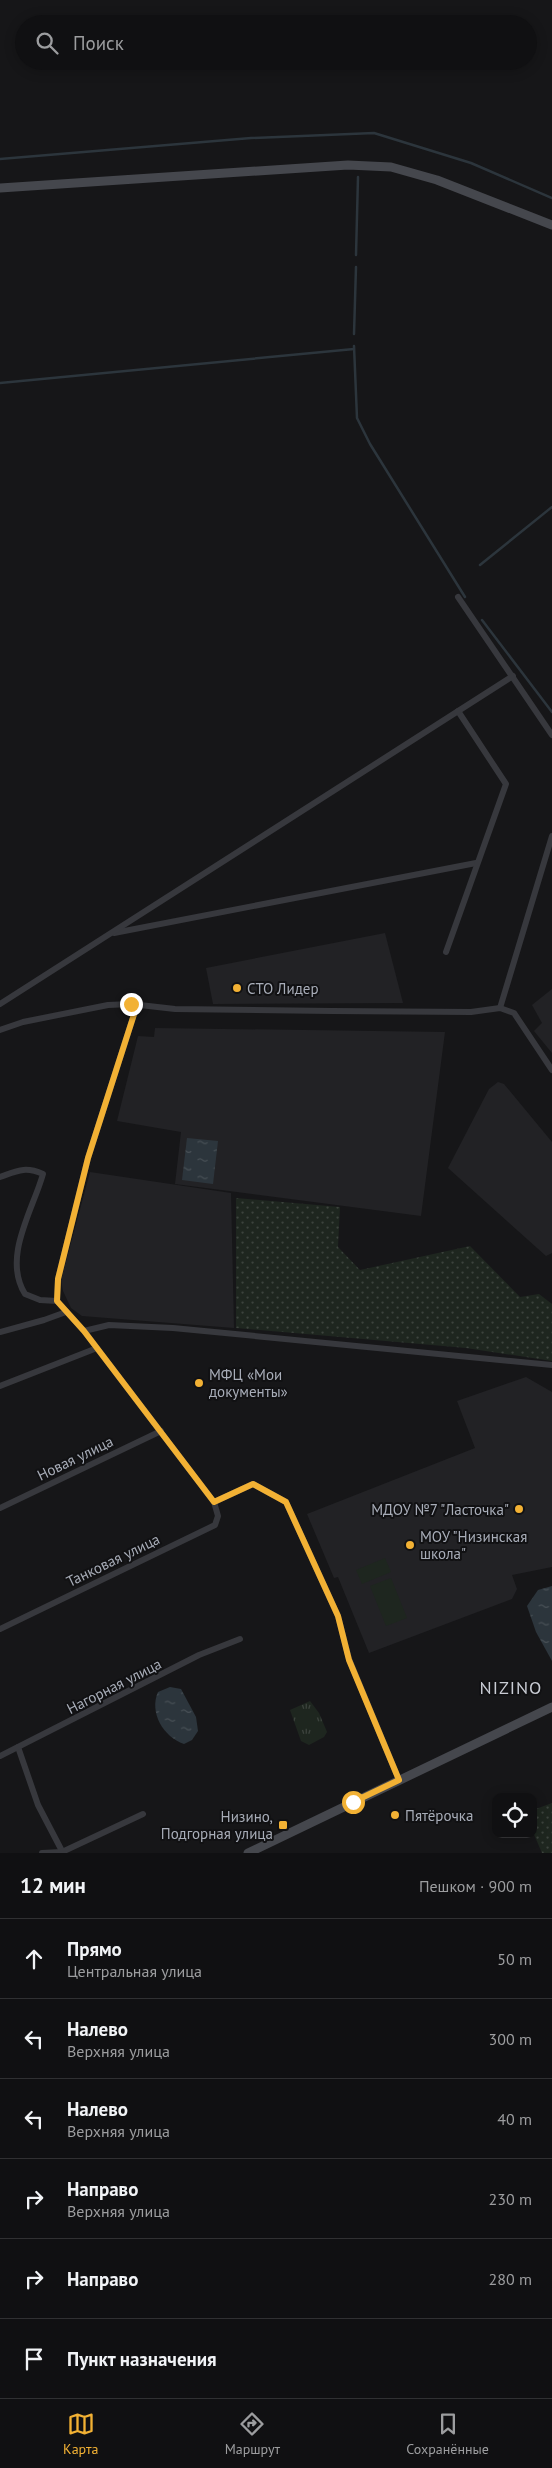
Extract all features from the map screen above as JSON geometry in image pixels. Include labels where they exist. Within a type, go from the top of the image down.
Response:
[{"type":"street","points":[[0,188],[231,175],[348,165],[391,167],[437,180],[552,225]]},
{"type":"street","points":[[458,597],[552,735]]},
{"type":"street","points":[[0,1004],[513,676]]},
{"type":"street","points":[[446,952],[476,863],[506,784],[458,711]]},
{"type":"street","points":[[500,1008],[552,836]]},
{"type":"street","points":[[109,934],[476,863]]},
{"type":"street","points":[[0,1030],[23,1022],[108,1005],[137,1005],[174,1009],[286,1011],[471,1012],[500,1008],[514,1014],[552,1070]]},
{"type":"street","points":[[137,1005],[88,1158],[58,1279],[57,1301],[84,1331],[214,1502],[253,1484],[286,1502],[338,1616],[349,1660],[399,1780]]},
{"type":"street","points":[[0,1177],[25,1169],[32,1169],[43,1174],[19,1244],[18,1274],[22,1289],[30,1297],[57,1301]]},
{"type":"street","points":[[0,1332],[66,1312]]},
{"type":"street","points":[[84,1331],[109,1325],[173,1328],[552,1366]]},
{"type":"street","points":[[0,1386],[96,1348]]},
{"type":"street","name":"Новая улица","points":[[0,1508],[161,1431]]},
{"type":"street","name":"Танковая улица","points":[[0,1628],[215,1524],[218,1516],[214,1502]]},
{"type":"street","name":"Нагорная улица","points":[[0,1756],[199,1655],[240,1639]]},
{"type":"street","points":[[248,1853],[552,1707]]},
{"type":"street","points":[[18,1747],[38,1805],[62,1852]]},
{"type":"street","points":[[42,1853],[62,1852],[143,1814]]},
{"type":"shaded area","points":[[385,933],[403,1003],[213,1004],[206,968]]},
{"type":"shaded area","points":[[552,989],[552,1053],[534,1031],[542,1023],[532,1005]]},
{"type":"shaded area","points":[[155,1028],[445,1032],[421,1216],[175,1184],[181,1132],[117,1121],[138,1036],[154,1037]]},
{"type":"shaded area","points":[[498,1082],[504,1084],[552,1142],[552,1253],[546,1256],[448,1168],[489,1089]]},
{"type":"shaded area","points":[[90,1172],[231,1193],[234,1328],[82,1316],[71,1308],[63,1291],[61,1280]]},
{"type":"shaded area","name":"МОУ \"Низинская школа\"","points":[[526,1377],[552,1392],[552,1567],[512,1575],[517,1589],[512,1599],[369,1653],[338,1577],[334,1578],[307,1514],[475,1448],[457,1401]]},
{"type":"green space","points":[[236,1198],[340,1207],[338,1247],[360,1270],[470,1246],[520,1297],[539,1294],[552,1304],[552,1361],[466,1348],[236,1328]]},
{"type":"green space","points":[[385,1558],[391,1572],[362,1584],[356,1570]]},
{"type":"green space","points":[[391,1578],[407,1618],[386,1626],[370,1586]]},
{"type":"green space","points":[[310,1701],[319,1713],[327,1732],[324,1737],[309,1745],[301,1741],[290,1710]]},
{"type":"green space","points":[[552,1803],[552,1853],[542,1853],[536,1838],[537,1809]]},
{"type":"water","points":[[187,1138],[218,1141],[213,1184],[182,1180]]},
{"type":"water","points":[[552,1586],[552,1661],[536,1632],[527,1606],[538,1590]]},
{"type":"water","points":[[170,1687],[181,1689],[196,1717],[198,1731],[192,1740],[184,1744],[176,1741],[164,1730],[155,1708],[158,1692]]},
{"type":"waterway","points":[[0,159],[251,138],[374,133],[471,163],[552,198]]},
{"type":"waterway","points":[[356,255],[358,177]]},
{"type":"waterway","points":[[354,334],[356,267]]},
{"type":"waterway","points":[[354,346],[357,418],[370,444],[465,597]]},
{"type":"waterway","points":[[0,383],[354,349]]},
{"type":"waterway","points":[[480,565],[552,507]]},
{"type":"waterway","points":[[482,620],[552,712]]},
{"type":"place","name":"СТО Лидер","points":[[237,988]]},
{"type":"place","name":"МФЦ «Мои документы»","points":[[199,1383]]},
{"type":"place","name":"МДОУ №7 \"Ласточка\"","points":[[519,1509]]},
{"type":"place","name":"МОУ \"Низинская школа\"","points":[[410,1545]]},
{"type":"place","name":"Пятёрочка","points":[[395,1815]]},
{"type":"place","name":"Низино, Подгорная улица","points":[[283,1825]]},
{"type":"district","name":"NIZINO","points":[[511,1687]]},
{"type":"route","points":[[131,1004],[137,1005],[88,1158],[58,1279],[57,1301],[84,1331],[214,1502],[253,1484],[286,1502],[338,1616],[349,1660],[399,1780],[353,1802]]}]
